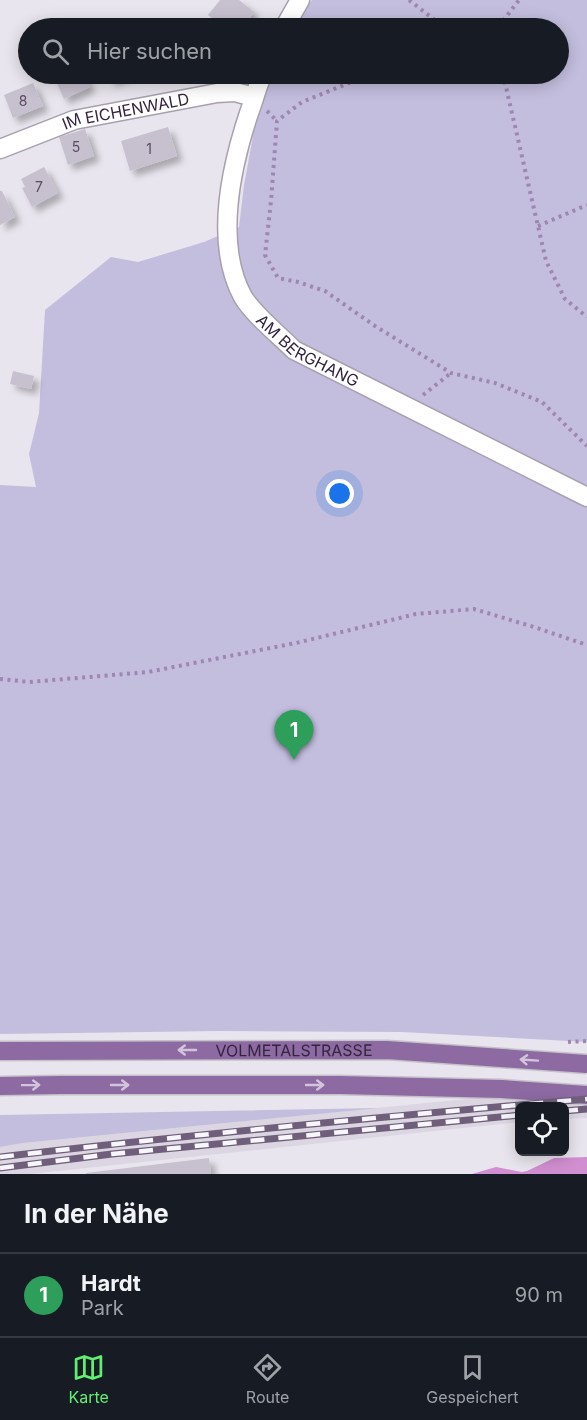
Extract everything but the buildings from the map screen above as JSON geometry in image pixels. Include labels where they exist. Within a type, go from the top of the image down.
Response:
[{"type":"main road","name":"VOLMETALSTRASSE","points":[[0,1051],[387,1050],[587,1064]]},
{"type":"main road","points":[[0,1086],[340,1085],[501,1089],[587,1095]]},
{"type":"street","points":[[290,18],[300,0]]},
{"type":"street","name":"AM BERGHANG","points":[[259,84],[237,153],[230,192],[227,235],[231,266],[244,297],[264,322],[294,350],[587,497]]},
{"type":"street","name":"IM EICHENWALD","points":[[0,149],[74,120],[217,93],[236,92],[254,97]]},
{"type":"path","points":[[410,0],[432,18]]},
{"type":"path","points":[[504,18],[519,0]]},
{"type":"path","points":[[346,84],[302,102],[278,121],[265,255],[278,278],[325,291],[375,326],[451,373],[495,383],[542,402],[587,446]]},
{"type":"path","points":[[505,84],[546,261],[565,299],[587,317]]},
{"type":"path","points":[[538,225],[587,205]]},
{"type":"path","points":[[408,407],[451,373]]},
{"type":"path","points":[[0,679],[29,682],[148,672],[296,643],[416,614],[474,609],[587,645]]},
{"type":"path","points":[[573,1042],[587,1041]]},
{"type":"shaded area","points":[[312,0],[587,0],[587,1042],[402,1032],[219,1031],[0,1034],[0,485],[36,487],[29,454],[39,413],[45,310],[111,257],[138,262],[204,242],[239,227],[256,120],[269,84],[569,84],[569,18],[299,18]]},
{"type":"shaded area","points":[[587,1090],[587,1118],[569,1119],[569,1102],[515,1102],[515,1122],[30,1174],[0,1174],[0,1147],[23,1143],[527,1093]]},
{"type":"shaded area","points":[[379,1108],[23,1143],[0,1147],[0,1115]]},
{"type":"shaded area","points":[[587,1157],[587,1174],[472,1174],[496,1167],[522,1172],[554,1158]]},
{"type":"railway","points":[[0,1157],[293,1126],[587,1099]]},
{"type":"railway","points":[[569,1111],[587,1109]]},
{"type":"railway","points":[[0,1168],[112,1154],[515,1115]]},
{"type":"place","name":"Hardt","points":[[294,760]]}]
